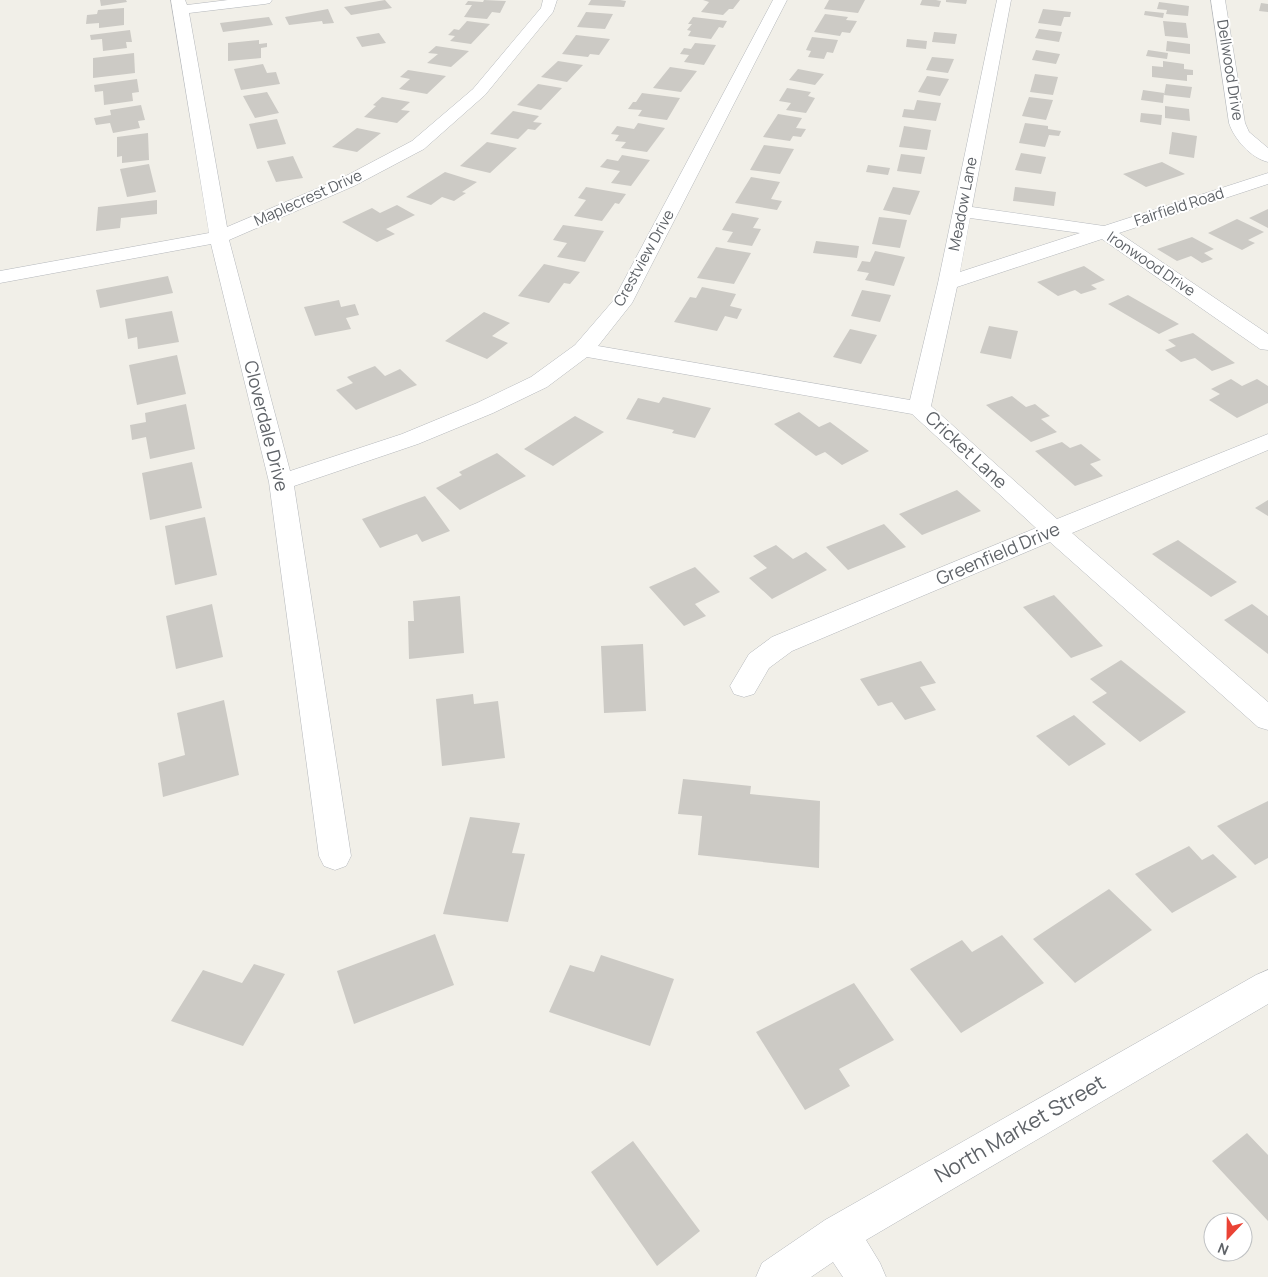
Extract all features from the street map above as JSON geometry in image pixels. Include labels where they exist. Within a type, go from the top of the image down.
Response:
[{"type":"street","points":[[180,5],[265,0]]},
{"type":"street","name":"Maplecrest Drive","points":[[0,277],[219,237],[348,182],[418,144],[478,92],[548,9],[550,0]]},
{"type":"street","name":"Crestview Drive","points":[[281,482],[410,439],[485,408],[539,382],[583,350],[622,303],[780,0]]},
{"type":"street","name":"Meadow Lane","points":[[919,408],[948,283],[1004,0]]},
{"type":"street","name":"Dellwood Drive","points":[[1218,0],[1237,123],[1241,134],[1268,157]]},
{"type":"street","name":"Cloverdale Drive","points":[[180,5],[219,237],[281,482],[335,856]]},
{"type":"street","name":"Fairfield Road","points":[[948,283],[1268,178]]},
{"type":"street","name":"Ironwood Drive","points":[[961,211],[1103,231],[1268,344]]},
{"type":"street","name":"Cricket Lane","points":[[583,350],[919,408],[1054,531],[1268,719]]},
{"type":"street","name":"Greenfield Drive","points":[[744,686],[759,662],[782,644],[1268,441]]},
{"type":"street","name":"North Market Street","points":[[776,1277],[839,1234],[1268,986]]},
{"type":"street","points":[[839,1234],[866,1277]]},
{"type":"building","points":[[100,0],[126,0],[127,2],[101,6]]},
{"type":"building","points":[[385,0],[392,8],[351,15],[344,7]]},
{"type":"building","points":[[484,0],[506,1],[500,13],[492,12],[487,19],[464,17],[472,5],[465,5],[468,1],[483,2]]},
{"type":"building","points":[[591,0],[626,1],[624,7],[588,5]]},
{"type":"building","points":[[703,0],[740,0],[733,9],[729,9],[723,15],[701,12],[709,2]]},
{"type":"building","points":[[829,0],[865,0],[858,13],[824,9]]},
{"type":"building","points":[[922,0],[941,1],[939,7],[920,5]]},
{"type":"building","points":[[946,0],[967,0],[966,4],[946,2]]},
{"type":"building","points":[[1159,2],[1189,6],[1188,16],[1166,14],[1167,10],[1157,9]]},
{"type":"building","points":[[1261,3],[1268,4],[1268,12],[1259,11]]},
{"type":"building","points":[[124,8],[124,25],[99,28],[99,23],[86,24],[87,15],[97,14],[98,10]]},
{"type":"building","points":[[328,9],[334,23],[323,24],[322,21],[289,25],[285,17]]},
{"type":"building","points":[[1043,9],[1071,12],[1070,17],[1064,17],[1061,26],[1038,23]]},
{"type":"building","points":[[1145,11],[1164,13],[1163,18],[1144,15]]},
{"type":"building","points":[[586,12],[613,14],[605,29],[577,27]]},
{"type":"building","points":[[825,14],[848,17],[846,20],[857,21],[850,33],[842,32],[840,36],[814,32]]},
{"type":"building","points":[[269,17],[273,25],[223,32],[220,23]]},
{"type":"building","points":[[693,17],[727,21],[723,28],[719,27],[711,39],[688,36],[691,31],[687,30],[692,24],[688,24]]},
{"type":"building","points":[[467,21],[490,24],[471,44],[450,41],[455,36],[448,35],[454,29],[459,30]]},
{"type":"building","points":[[1163,21],[1186,23],[1188,38],[1165,36]]},
{"type":"building","points":[[1039,29],[1062,32],[1059,42],[1035,38]]},
{"type":"building","points":[[130,30],[132,42],[126,42],[127,48],[103,51],[102,39],[91,40],[90,35]]},
{"type":"building","points":[[934,32],[957,34],[955,44],[932,42]]},
{"type":"building","points":[[379,33],[386,43],[362,47],[356,37]]},
{"type":"building","points":[[576,35],[610,39],[599,55],[590,54],[588,57],[562,54]]},
{"type":"building","points":[[812,37],[838,40],[833,53],[827,52],[824,59],[808,57],[811,51],[806,50]]},
{"type":"building","points":[[907,39],[927,41],[926,49],[906,47]]},
{"type":"building","points":[[259,40],[259,44],[267,43],[267,47],[261,48],[261,58],[228,61],[228,43]]},
{"type":"building","points":[[1167,41],[1190,44],[1190,54],[1166,51]]},
{"type":"building","points":[[695,43],[716,45],[704,65],[684,62],[689,55],[680,54],[684,48],[691,49]]},
{"type":"building","points":[[436,46],[469,51],[451,67],[427,63],[438,54],[428,53]]},
{"type":"building","points":[[1036,50],[1060,54],[1056,64],[1032,60]]},
{"type":"building","points":[[1148,50],[1168,53],[1167,59],[1146,56]]},
{"type":"building","points":[[134,53],[135,73],[93,78],[93,58]]},
{"type":"building","points":[[932,57],[954,59],[948,73],[926,70]]},
{"type":"building","points":[[558,61],[583,65],[567,82],[541,77]]},
{"type":"building","points":[[1163,61],[1184,64],[1184,69],[1193,70],[1193,75],[1187,75],[1187,81],[1152,77],[1152,66],[1163,67]]},
{"type":"building","points":[[263,64],[267,73],[276,72],[280,84],[241,90],[234,69]]},
{"type":"building","points":[[670,67],[697,71],[681,92],[653,88]]},
{"type":"building","points":[[798,69],[824,74],[815,85],[789,80]]},
{"type":"building","points":[[408,70],[446,76],[427,94],[399,89],[410,79],[400,77]]},
{"type":"building","points":[[1035,74],[1058,77],[1053,95],[1030,92]]},
{"type":"building","points":[[927,76],[949,79],[940,96],[918,92]]},
{"type":"building","points":[[137,79],[139,92],[132,93],[133,101],[104,105],[103,91],[95,92],[94,85]]},
{"type":"building","points":[[538,84],[562,88],[541,110],[517,105]]},
{"type":"building","points":[[1166,84],[1192,87],[1190,98],[1164,95]]},
{"type":"building","points":[[787,88],[811,92],[808,96],[815,98],[806,113],[786,110],[791,103],[779,101]]},
{"type":"building","points":[[1143,90],[1164,93],[1163,103],[1141,100]]},
{"type":"building","points":[[267,92],[279,113],[255,118],[243,96]]},
{"type":"building","points":[[642,93],[680,98],[667,120],[638,116],[642,110],[628,109]]},
{"type":"building","points":[[382,97],[410,102],[401,110],[410,111],[397,123],[364,117],[376,106],[373,105]]},
{"type":"building","points":[[1029,97],[1053,100],[1046,120],[1022,116]]},
{"type":"building","points":[[917,100],[941,103],[936,121],[902,117],[904,109],[914,110]]},
{"type":"building","points":[[141,105],[145,120],[138,121],[140,128],[113,133],[110,123],[96,125],[94,118],[111,115],[110,110]]},
{"type":"building","points":[[1165,106],[1189,109],[1190,121],[1165,118]]},
{"type":"building","points":[[513,111],[539,116],[533,122],[542,123],[535,130],[528,129],[518,139],[490,134]]},
{"type":"building","points":[[1141,113],[1162,115],[1161,125],[1140,122]]},
{"type":"building","points":[[778,114],[802,118],[796,128],[806,129],[801,137],[793,136],[790,141],[763,137]]},
{"type":"building","points":[[277,119],[286,144],[257,149],[249,124]]},
{"type":"building","points":[[638,123],[665,128],[647,152],[621,148],[626,142],[615,141],[619,135],[611,134],[617,126],[634,129]]},
{"type":"building","points":[[1025,123],[1048,126],[1048,129],[1061,131],[1059,136],[1049,135],[1045,147],[1019,143]]},
{"type":"building","points":[[904,126],[931,130],[927,150],[899,147]]},
{"type":"building","points":[[357,128],[381,133],[357,152],[332,147]]},
{"type":"building","points":[[1172,132],[1197,136],[1194,158],[1169,154]]},
{"type":"building","points":[[148,133],[149,160],[122,163],[122,156],[117,157],[117,137]]},
{"type":"building","points":[[487,142],[517,148],[490,173],[460,166]]},
{"type":"building","points":[[764,145],[794,149],[780,174],[750,170]]},
{"type":"building","points":[[1021,153],[1046,157],[1041,174],[1015,170]]},
{"type":"building","points":[[901,154],[925,157],[921,174],[897,171]]},
{"type":"building","points":[[622,155],[650,160],[631,186],[611,183],[620,171],[600,167],[607,159],[618,161]]},
{"type":"building","points":[[293,156],[303,178],[276,182],[267,161]]},
{"type":"building","points":[[1162,162],[1185,174],[1146,187],[1123,174]]},
{"type":"building","points":[[149,164],[156,192],[127,197],[120,169]]},
{"type":"building","points":[[868,165],[890,168],[888,175],[866,172]]},
{"type":"building","points":[[445,172],[477,182],[462,192],[466,193],[454,201],[442,197],[431,205],[406,197]]},
{"type":"building","points":[[751,177],[780,182],[771,199],[782,201],[777,210],[735,203]]},
{"type":"building","points":[[586,187],[626,194],[619,204],[615,203],[602,221],[574,216],[586,200],[578,198]]},
{"type":"building","points":[[893,187],[920,191],[910,215],[883,210]]},
{"type":"building","points":[[1015,187],[1056,192],[1054,206],[1013,201]]},
{"type":"building","points":[[157,200],[157,214],[121,218],[120,228],[96,231],[98,207]]},
{"type":"building","points":[[397,205],[415,215],[386,229],[395,234],[377,242],[342,222],[372,208],[380,213]]},
{"type":"building","points":[[1268,209],[1268,228],[1249,218]]},
{"type":"building","points":[[732,213],[759,218],[753,228],[761,229],[752,246],[727,242],[733,232],[722,230]]},
{"type":"building","points":[[879,217],[907,220],[900,248],[872,244]]},
{"type":"building","points":[[1237,219],[1264,232],[1248,240],[1255,243],[1242,250],[1208,233]]},
{"type":"building","points":[[563,225],[604,231],[585,262],[557,257],[567,243],[553,240]]},
{"type":"building","points":[[1192,237],[1214,249],[1204,253],[1213,259],[1202,263],[1191,256],[1177,261],[1157,249]]},
{"type":"building","points":[[816,241],[859,246],[857,258],[813,253]]},
{"type":"building","points":[[716,247],[751,253],[734,284],[697,278]]},
{"type":"building","points":[[875,251],[905,257],[894,286],[865,280],[869,273],[857,271],[862,261],[870,262]]},
{"type":"building","points":[[544,264],[580,272],[570,284],[564,283],[549,303],[518,296]]},
{"type":"building","points":[[1084,266],[1105,280],[1091,285],[1097,289],[1081,294],[1075,290],[1058,296],[1037,282]]},
{"type":"building","points":[[168,276],[173,293],[100,308],[96,290]]},
{"type":"building","points":[[702,287],[736,294],[730,306],[742,309],[737,319],[725,316],[717,331],[674,322],[690,297],[696,298]]},
{"type":"building","points":[[862,290],[891,295],[880,322],[851,316]]},
{"type":"building","points":[[1128,295],[1179,324],[1159,334],[1108,304]]},
{"type":"building","points":[[339,300],[341,307],[355,304],[359,315],[346,318],[351,329],[315,336],[304,307]]},
{"type":"building","points":[[172,311],[179,342],[138,349],[137,337],[128,339],[125,319]]},
{"type":"building","points":[[484,312],[510,323],[492,336],[508,343],[487,359],[445,341]]},
{"type":"building","points":[[989,326],[1018,331],[1011,359],[980,353]]},
{"type":"building","points":[[850,329],[877,335],[861,364],[833,357]]},
{"type":"building","points":[[1193,333],[1235,363],[1212,371],[1195,358],[1181,362],[1165,350],[1176,346],[1168,340]]},
{"type":"building","points":[[177,355],[186,394],[137,405],[129,365]]},
{"type":"building","points":[[375,366],[385,376],[400,369],[417,385],[356,410],[336,390],[353,383],[347,377]]},
{"type":"building","points":[[1231,379],[1242,386],[1257,379],[1268,386],[1268,403],[1237,418],[1209,400],[1220,394],[1211,389]]},
{"type":"building","points":[[1012,396],[1026,407],[1035,404],[1050,416],[1041,419],[1057,432],[1031,442],[986,405]]},
{"type":"building","points":[[663,397],[711,408],[695,438],[672,433],[674,430],[626,419],[638,398],[659,403]]},
{"type":"building","points":[[186,404],[195,449],[150,459],[146,437],[132,440],[130,425],[146,422],[145,413]]},
{"type":"building","points":[[799,412],[819,427],[830,422],[869,451],[842,465],[825,452],[816,456],[774,424]]},
{"type":"building","points":[[575,416],[604,432],[553,466],[524,449]]},
{"type":"building","points":[[1062,442],[1070,448],[1081,444],[1101,460],[1090,464],[1103,476],[1075,486],[1035,451]]},
{"type":"building","points":[[497,453],[526,476],[460,510],[436,488],[462,475],[459,472]]},
{"type":"building","points":[[192,462],[202,508],[150,520],[142,473]]},
{"type":"building","points":[[957,490],[981,511],[922,535],[899,514]]},
{"type":"building","points":[[425,496],[450,531],[422,542],[417,534],[380,548],[362,519]]},
{"type":"building","points":[[1268,500],[1268,516],[1255,508]]},
{"type":"building","points":[[205,517],[217,575],[175,585],[165,526]]},
{"type":"building","points":[[884,524],[906,547],[848,570],[826,547]]},
{"type":"building","points":[[1178,540],[1237,582],[1211,597],[1152,554]]},
{"type":"building","points":[[776,545],[793,559],[806,552],[827,570],[772,599],[749,578],[767,568],[753,556]]},
{"type":"building","points":[[695,567],[720,592],[695,604],[706,616],[684,626],[649,587]]},
{"type":"building","points":[[1054,595],[1103,646],[1071,658],[1023,607]]},
{"type":"building","points":[[460,596],[464,653],[409,659],[408,621],[414,621],[413,601]]},
{"type":"building","points":[[212,604],[223,657],[176,669],[166,616]]},
{"type":"building","points":[[1252,604],[1268,616],[1268,654],[1224,620]]},
{"type":"building","points":[[643,644],[646,711],[604,713],[601,646]]},
{"type":"building","points":[[1121,660],[1186,712],[1140,742],[1092,702],[1107,693],[1090,679]]},
{"type":"building","points":[[921,661],[936,683],[920,687],[936,710],[905,720],[892,702],[878,706],[860,679]]},
{"type":"building","points":[[473,694],[474,704],[498,701],[505,758],[442,766],[436,699]]},
{"type":"building","points":[[224,700],[239,775],[163,797],[158,763],[185,755],[177,713]]},
{"type":"building","points":[[1074,715],[1106,744],[1069,766],[1036,736]]},
{"type":"building","points":[[683,779],[751,786],[750,794],[820,801],[819,868],[698,855],[702,816],[678,814]]},
{"type":"building","points":[[1268,801],[1268,858],[1255,865],[1217,826]]},
{"type":"building","points":[[470,817],[520,823],[512,853],[525,854],[508,922],[443,914]]},
{"type":"building","points":[[1189,846],[1202,860],[1213,854],[1237,877],[1172,913],[1135,874]]},
{"type":"building","points":[[1109,889],[1152,930],[1075,983],[1033,939]]},
{"type":"building","points":[[435,934],[454,985],[354,1024],[337,971]]},
{"type":"building","points":[[1002,935],[1044,983],[961,1033],[910,969],[962,940],[972,952]]},
{"type":"building","points":[[601,955],[674,979],[650,1046],[549,1012],[570,965],[594,972]]},
{"type":"building","points":[[254,964],[285,974],[243,1046],[171,1021],[203,970],[242,983]]},
{"type":"building","points":[[854,983],[894,1040],[839,1069],[850,1086],[805,1110],[756,1032]]},
{"type":"building","points":[[1247,1133],[1268,1155],[1268,1221],[1212,1161]]},
{"type":"building","points":[[633,1141],[700,1231],[657,1266],[591,1172]]}]
